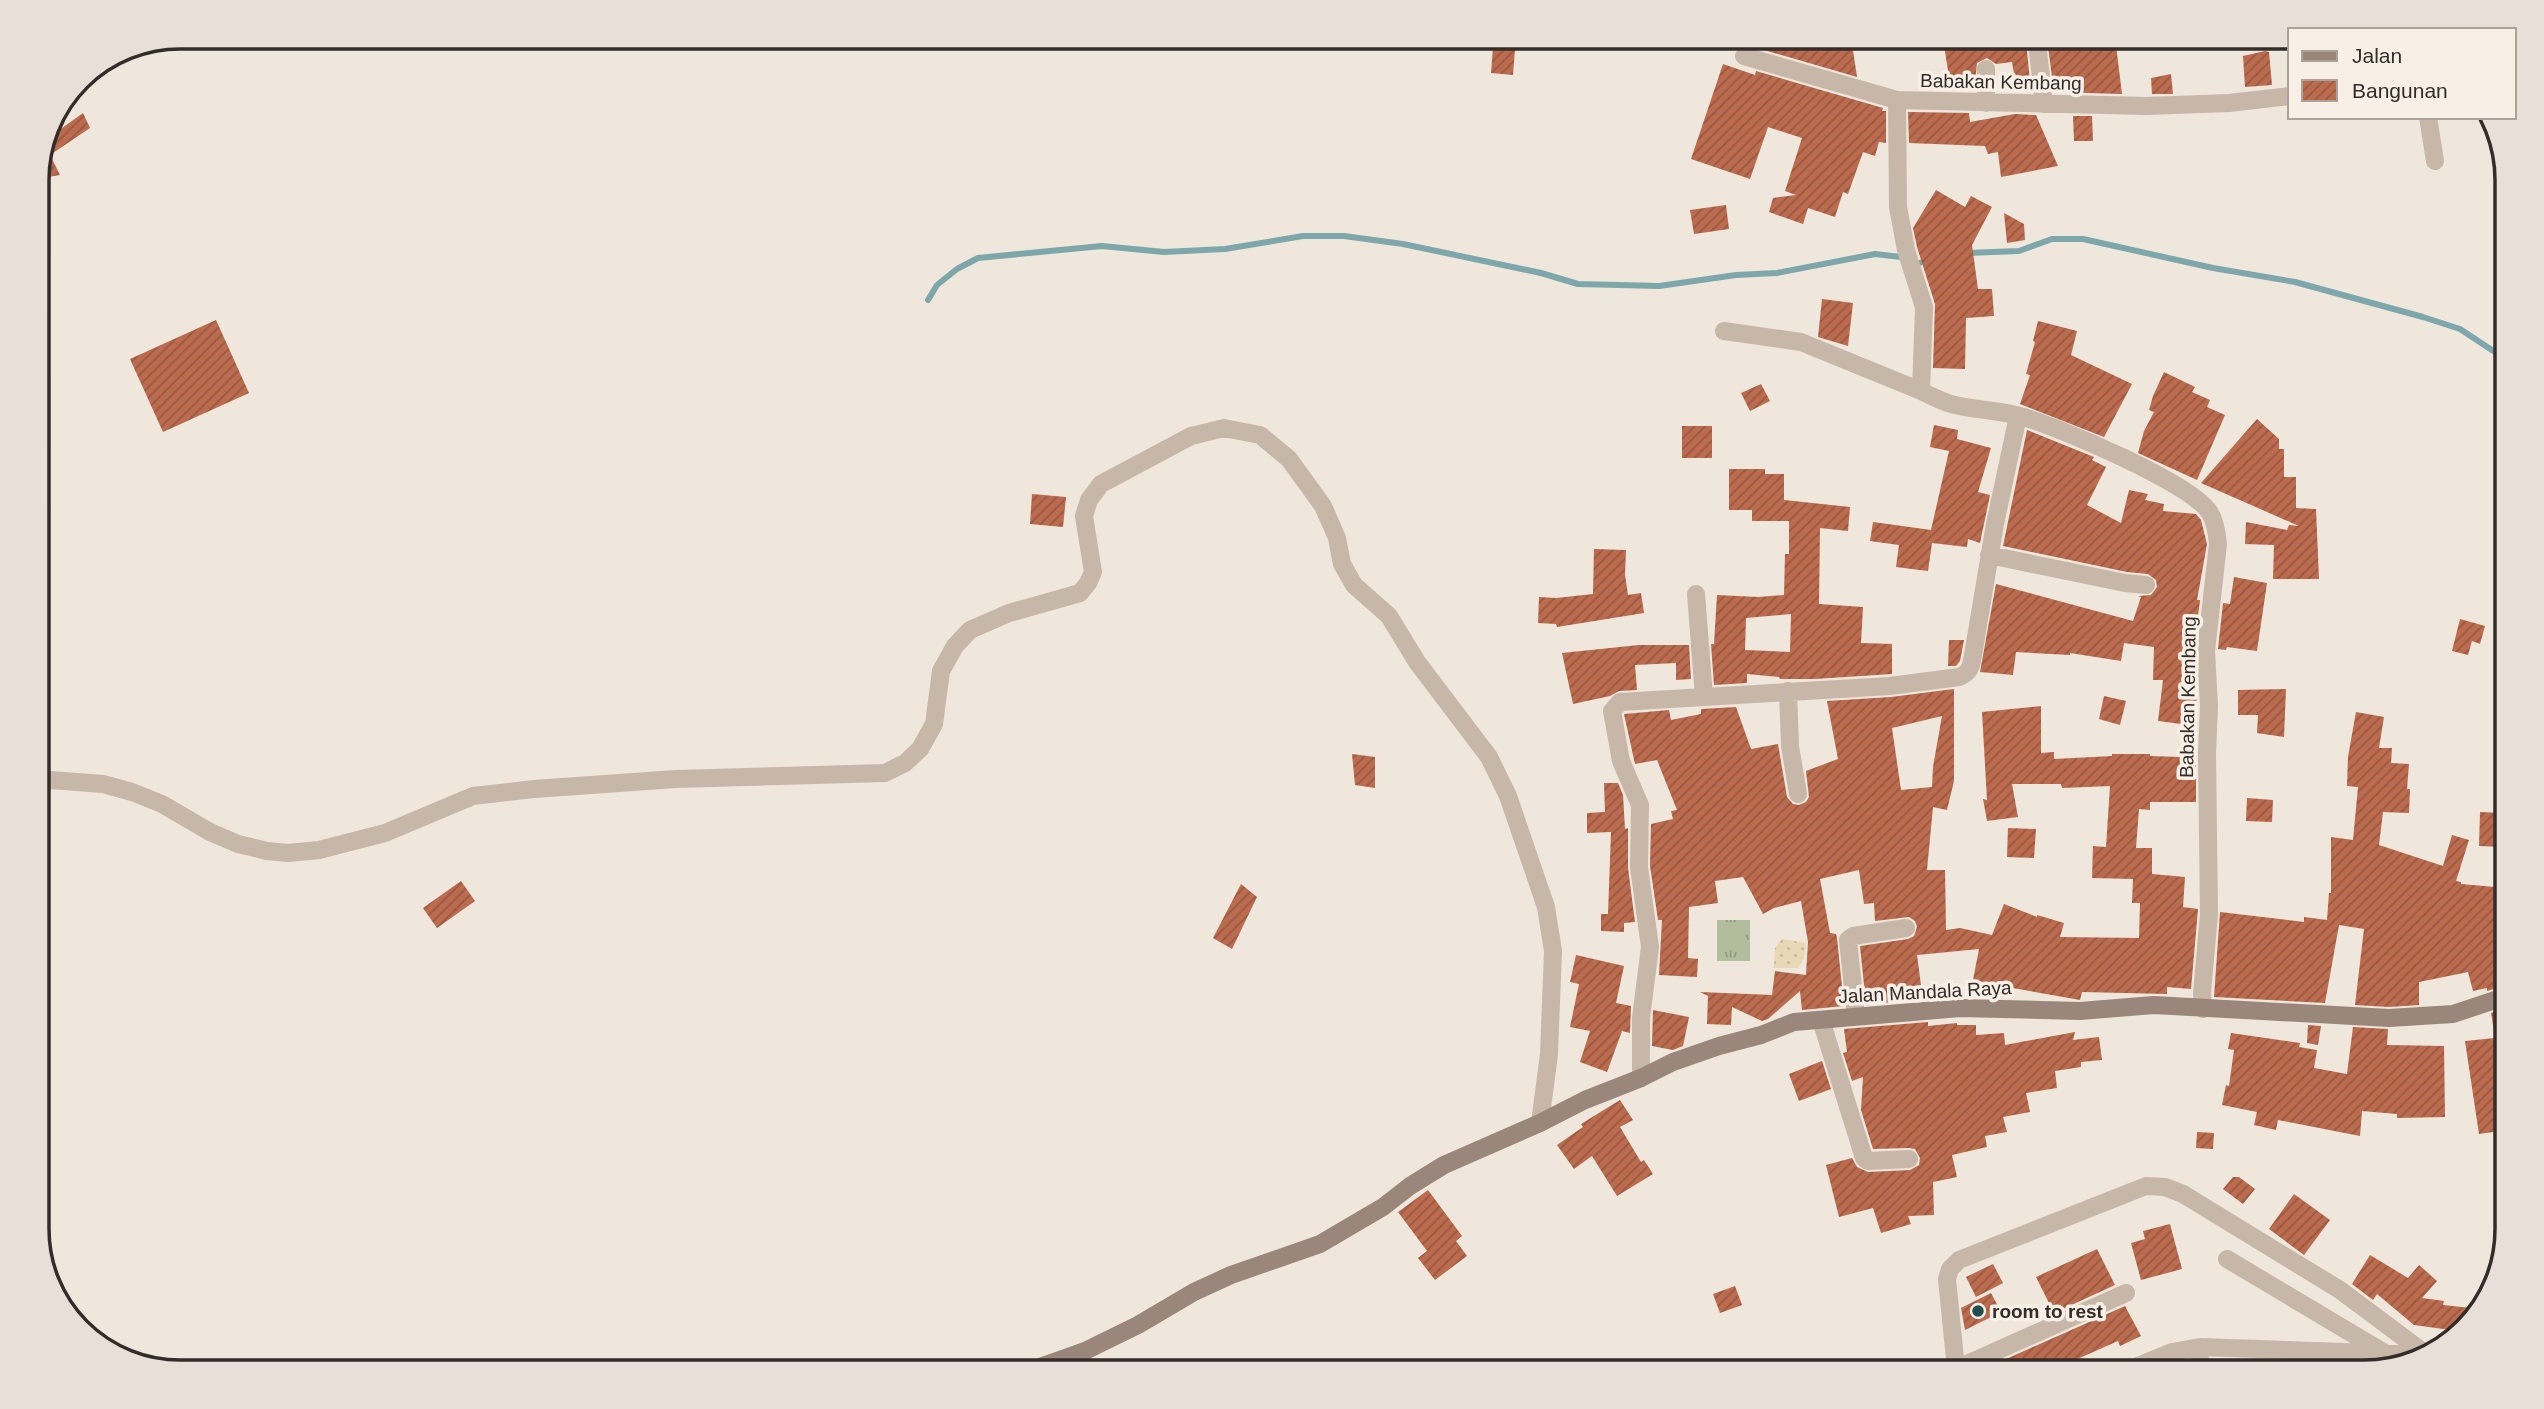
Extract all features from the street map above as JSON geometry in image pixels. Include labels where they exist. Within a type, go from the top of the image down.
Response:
[{"type":"street","points":[[2038,49],[2045,104]]},
{"type":"street","points":[[1744,57],[1897,100]]},
{"type":"street","points":[[1986,69],[1986,103]]},
{"type":"street","name":"Babakan Kembang","points":[[2203,1009],[2209,914],[2209,706],[2206,651],[2218,544],[2217,532],[2210,512],[2169,480],[2074,437],[2018,416],[1948,404],[1921,391],[1924,307],[1906,250],[1898,207],[1897,100],[2147,106],[2230,103],[2288,96]]},
{"type":"street","points":[[2428,119],[2435,161]]},
{"type":"street","points":[[1724,331],[1801,342],[1921,391]]},
{"type":"street","points":[[1642,1078],[1641,1018],[1650,947],[1639,867],[1640,805],[1621,761],[1612,711],[1620,702],[1890,686],[1966,674],[1972,661],[1989,555],[2018,416]]},
{"type":"street","points":[[49,780],[103,784],[132,792],[162,804],[210,832],[238,844],[288,853],[319,850],[384,833],[473,796],[676,779],[885,773],[905,763],[920,748],[934,724],[941,671],[955,646],[970,630],[1009,613],[1080,593],[1088,583],[1093,572],[1084,516],[1089,500],[1101,484],[1191,436],[1224,428],[1260,435],[1289,459],[1323,506],[1337,538],[1342,564],[1354,585],[1389,616],[1418,662],[1489,757],[1508,796],[1546,907],[1553,951],[1549,1054],[1540,1123]]},
{"type":"street","points":[[1989,555],[2146,585]]},
{"type":"street","points":[[1696,594],[1704,697]]},
{"type":"street","points":[[1788,691],[1790,746],[1798,794]]},
{"type":"street","points":[[1856,1016],[1848,940],[1853,936],[1906,928]]},
{"type":"street","name":"Jalan Mandala Raya","points":[[1060,1360],[1085,1351],[1138,1325],[1194,1292],[1231,1275],[1320,1244],[1383,1207],[1409,1186],[1444,1165],[1585,1100],[1642,1078],[1673,1062],[1718,1046],[1762,1035],[1794,1022],[1960,1008],[2080,1011],[2154,1006],[2389,1018],[2453,1014],[2495,1000]]},
{"type":"street","points":[[1821,1020],[1864,1158],[1868,1161],[1909,1159]]},
{"type":"street","points":[[1956,1360],[1947,1279],[1950,1269],[1959,1260],[2146,1186],[2165,1187],[2183,1194],[2340,1290],[2418,1348]]},
{"type":"street","points":[[2227,1259],[2386,1354]]},
{"type":"street","points":[[1979,1360],[2126,1293]]},
{"type":"street","points":[[2152,1360],[2172,1352],[2200,1348],[2402,1354]]},
{"type":"street","points":[[2200,1348],[2200,1360]]},
{"type":"street","points":[[2319,1351],[2319,1360]]},
{"type":"green space","points":[[1717,920],[1750,920],[1750,961],[1717,961]]},
{"type":"sand","points":[[1782,939],[1806,943],[1804,958],[1798,968],[1772,968],[1775,948]]},
{"type":"building","points":[[1493,49],[1515,49],[1513,75],[1491,73]]},
{"type":"building","points":[[1760,49],[1853,49],[1857,77]]},
{"type":"building","points":[[1945,49],[2027,49],[2031,92],[2017,92],[2012,62],[1996,64],[1987,58],[1977,63],[1975,83],[1965,84],[1965,90],[1927,89],[1926,80],[1949,77]]},
{"type":"building","points":[[2048,49],[2116,49],[2122,94],[2054,92]]},
{"type":"building","points":[[2269,52],[2272,85],[2245,87],[2243,56]]},
{"type":"building","points":[[1723,64],[1755,75],[1756,71],[1886,111],[1886,143],[1879,142],[1875,156],[1863,152],[1848,194],[1843,192],[1835,217],[1808,208],[1803,224],[1769,212],[1773,198],[1796,195],[1785,191],[1802,138],[1768,127],[1750,179],[1691,159]]},
{"type":"building","points":[[2171,74],[2173,94],[2152,94],[2151,78]]},
{"type":"building","points":[[1908,112],[1969,113],[1970,122],[2015,114],[2036,115],[2058,166],[2001,177],[1998,152],[1988,154],[1985,146],[1909,143]]},
{"type":"building","points":[[83,113],[90,128],[52,154],[59,130]]},
{"type":"building","points":[[2073,116],[2092,116],[2093,141],[2074,141]]},
{"type":"building","points":[[51,157],[60,175],[49,177]]},
{"type":"building","points":[[1936,190],[1965,207],[1971,196],[1992,207],[1972,245],[1978,289],[1992,289],[1994,316],[1966,318],[1965,369],[1933,368],[1935,304],[1913,228]]},
{"type":"building","points":[[1726,205],[1729,229],[1694,234],[1690,210]]},
{"type":"building","points":[[2004,213],[2024,224],[2025,240],[2007,243]]},
{"type":"building","points":[[1822,299],[1853,303],[1848,346],[1818,337]]},
{"type":"building","points":[[216,320],[249,393],[163,432],[130,359]]},
{"type":"building","points":[[2038,321],[2077,331],[2071,355],[2132,384],[2104,437],[2020,404],[2030,375],[2026,374]]},
{"type":"building","points":[[2164,372],[2195,387],[2192,392],[2210,400],[2207,407],[2225,415],[2197,480],[2138,453],[2144,431],[2154,412],[2149,410],[2153,396]]},
{"type":"building","points":[[1761,384],[1770,401],[1750,411],[1741,393]]},
{"type":"building","points":[[2257,419],[2279,439],[2279,449],[2284,449],[2284,477],[2296,477],[2296,508],[2316,509],[2319,579],[2273,579],[2274,545],[2245,544],[2246,522],[2287,530],[2289,525],[2299,526],[2201,483]]},
{"type":"building","points":[[1934,425],[1958,430],[1957,439],[1991,448],[1978,492],[1990,495],[1980,543],[1968,539],[1967,547],[1932,543],[1928,571],[1896,567],[1899,545],[1870,541],[1873,522],[1931,530],[1949,451],[1930,447]]},
{"type":"building","points":[[1682,426],[1712,426],[1712,458],[1682,458]]},
{"type":"building","points":[[2027,430],[2094,457],[2092,460],[2106,467],[2087,505],[2121,523],[2129,490],[2148,494],[2145,500],[2164,504],[2163,511],[2196,514],[2201,520],[2207,544],[2197,600],[2200,600],[2194,647],[2193,685],[2196,685],[2197,726],[2158,721],[2163,680],[2153,680],[2154,647],[2124,643],[2121,661],[2070,653],[2016,652],[2013,675],[1980,672],[1996,584],[2133,621],[2141,597],[2138,596],[2151,595],[2157,587],[2156,580],[2148,574],[2003,546]]},
{"type":"building","points":[[1729,469],[1765,469],[1765,474],[1784,474],[1784,500],[1850,507],[1848,531],[1820,528],[1819,604],[1863,607],[1861,643],[1892,644],[1892,674],[1780,679],[1747,674],[1747,683],[1714,685],[1711,644],[1714,644],[1717,595],[1784,595],[1785,554],[1789,554],[1789,521],[1752,521],[1752,510],[1729,510]],"holes":[[[1791,614],[1790,652],[1745,650],[1746,618]]]},
{"type":"building","points":[[1032,494],[1066,497],[1063,527],[1030,524]]},
{"type":"building","points":[[1594,549],[1626,550],[1625,575],[1628,595],[1641,593],[1644,613],[1557,627],[1556,624],[1538,623],[1539,597],[1593,594]]},
{"type":"building","points":[[2234,577],[2267,583],[2257,651],[2227,647],[2226,650],[2218,649],[2223,603],[2230,604]]},
{"type":"building","points":[[2460,619],[2485,626],[2480,644],[2472,641],[2468,655],[2452,651]]},
{"type":"building","points":[[1949,640],[1964,640],[1960,661],[1956,666],[1948,666]]},
{"type":"building","points":[[1639,645],[1689,645],[1691,679],[1676,680],[1676,663],[1635,665],[1637,690],[1619,691],[1610,696],[1573,704],[1562,653]]},
{"type":"building","points":[[1954,689],[1954,781],[1947,810],[1933,807],[1927,870],[1945,870],[1946,930],[1960,928],[1992,935],[2004,904],[2037,917],[2064,923],[2060,937],[2139,938],[2140,903],[2132,903],[2133,879],[2092,878],[2093,846],[2106,847],[2110,786],[2062,788],[2061,784],[2012,784],[2018,817],[1987,821],[1983,799],[1987,800],[1982,712],[2041,706],[2041,753],[2054,752],[2054,759],[2112,754],[2181,757],[2181,754],[2196,754],[2196,802],[2150,802],[2150,810],[2139,809],[2136,848],[2152,848],[2152,874],[2185,877],[2183,907],[2198,909],[2191,989],[2167,987],[2167,994],[2082,992],[2080,1000],[2007,987],[1973,980],[1979,949],[1917,955],[1923,1000],[1866,1004],[1860,946],[1908,939],[1914,936],[1917,927],[1915,921],[1909,917],[1875,921],[1874,903],[1864,904],[1859,870],[1820,879],[1830,933],[1836,934],[1837,938],[1844,1006],[1802,1010],[1800,991],[1768,1019],[1762,1021],[1732,1007],[1731,1025],[1707,1024],[1708,996],[1700,992],[1772,995],[1775,971],[1806,975],[1808,942],[1801,901],[1774,908],[1763,914],[1743,877],[1715,881],[1718,903],[1689,907],[1688,958],[1698,959],[1697,977],[1659,975],[1662,920],[1658,920],[1650,866],[1651,824],[1673,819],[1671,811],[1677,810],[1657,760],[1635,764],[1624,714],[1669,710],[1671,720],[1701,714],[1701,709],[1736,707],[1751,749],[1778,744],[1787,797],[1793,804],[1799,805],[1809,797],[1806,771],[1838,759],[1827,701]],"holes":[[[1942,716],[1932,787],[1901,790],[1892,728]]]},
{"type":"building","points":[[2286,689],[2284,737],[2257,733],[2258,715],[2238,715],[2238,690]]},
{"type":"building","points":[[2104,696],[2126,701],[2120,725],[2099,719]]},
{"type":"building","points":[[2356,712],[2384,717],[2379,748],[2392,748],[2391,763],[2409,764],[2409,813],[2383,812],[2379,845],[2443,866],[2452,835],[2469,840],[2456,881],[2461,884],[2495,887],[2495,989],[2473,991],[2468,972],[2419,982],[2419,1005],[2355,1005],[2364,929],[2339,925],[2325,1003],[2214,997],[2220,912],[2304,922],[2304,917],[2327,920],[2331,893],[2331,837],[2353,840],[2358,787],[2347,786],[2348,757]]},
{"type":"building","points":[[1352,754],[1375,757],[1375,788],[1355,785]]},
{"type":"building","points":[[1604,783],[1618,783],[1623,795],[1625,829],[1628,828],[1628,868],[1635,922],[1624,923],[1624,932],[1601,931],[1601,914],[1608,914],[1611,832],[1587,833],[1587,813],[1605,812]]},
{"type":"building","points":[[2247,798],[2273,800],[2272,822],[2246,821]]},
{"type":"building","points":[[2480,812],[2495,813],[2495,847],[2479,846]]},
{"type":"building","points":[[2008,828],[2036,829],[2034,858],[2007,857]]},
{"type":"building","points":[[461,881],[475,901],[437,928],[423,908]]},
{"type":"building","points":[[1241,884],[1257,897],[1232,949],[1213,938]]},
{"type":"building","points":[[1576,955],[1624,966],[1616,1003],[1631,1006],[1630,1033],[1622,1031],[1607,1072],[1580,1062],[1590,1031],[1570,1027],[1579,984],[1570,982]]},
{"type":"building","points":[[1653,1010],[1689,1017],[1683,1046],[1673,1050],[1652,1046]]},
{"type":"building","points":[[2495,1012],[2495,1038],[2491,1013]]},
{"type":"building","points":[[1928,1022],[1928,1026],[1957,1023],[1976,1025],[1976,1035],[2004,1033],[2005,1045],[2075,1032],[2073,1040],[2099,1037],[2102,1060],[2081,1062],[2081,1067],[2055,1071],[2057,1088],[2026,1093],[2030,1112],[2003,1117],[2007,1132],[1985,1136],[1987,1147],[1952,1155],[1957,1177],[1933,1182],[1934,1215],[1908,1216],[1911,1224],[1881,1233],[1873,1208],[1839,1217],[1826,1165],[1852,1158],[1857,1167],[1868,1172],[1910,1170],[1919,1165],[1920,1158],[1915,1149],[1873,1149],[1861,1110],[1863,1077],[1852,1081],[1843,1053],[1847,1052],[1844,1029]]},
{"type":"building","points":[[2308,1025],[2321,1026],[2318,1045],[2307,1043]]},
{"type":"building","points":[[2353,1027],[2388,1029],[2387,1045],[2444,1046],[2445,1117],[2397,1118],[2397,1114],[2362,1111],[2360,1136],[2278,1120],[2276,1130],[2254,1125],[2257,1112],[2222,1105],[2226,1085],[2229,1086],[2234,1050],[2228,1049],[2231,1033],[2300,1043],[2299,1047],[2317,1050],[2314,1068],[2347,1074]]},
{"type":"building","points":[[2495,1038],[2495,1132],[2479,1134],[2465,1041]]},
{"type":"building","points":[[1822,1061],[1831,1089],[1799,1101],[1789,1074]]},
{"type":"building","points":[[1620,1100],[1633,1120],[1620,1127],[1641,1162],[1644,1160],[1653,1174],[1617,1196],[1592,1156],[1574,1169],[1557,1145],[1583,1127],[1581,1124]]},
{"type":"building","points":[[2197,1132],[2214,1133],[2213,1149],[2196,1148]]},
{"type":"building","points":[[2233,1177],[2239,1177],[2255,1189],[2243,1204],[2223,1189]]},
{"type":"building","points":[[1428,1190],[1462,1236],[1456,1241],[1467,1256],[1435,1280],[1418,1258],[1427,1251],[1398,1212]]},
{"type":"building","points":[[2294,1194],[2330,1220],[2304,1255],[2269,1229]]},
{"type":"building","points":[[2170,1224],[2182,1269],[2141,1280],[2131,1243],[2145,1239],[2143,1231]]},
{"type":"building","points":[[2097,1249],[2115,1285],[2054,1313],[2036,1277]]},
{"type":"building","points":[[2370,1255],[2408,1278],[2419,1265],[2437,1281],[2422,1298],[2444,1301],[2443,1305],[2469,1308],[2448,1330],[2414,1325],[2377,1294],[2373,1300],[2352,1284]]},
{"type":"building","points":[[1993,1264],[2003,1283],[1976,1297],[1966,1277]]},
{"type":"building","points":[[1735,1286],[1742,1305],[1720,1313],[1713,1294]]},
{"type":"building","name":"room to rest","points":[[1991,1293],[2001,1312],[1965,1330],[1961,1308]]},
{"type":"building","points":[[2125,1306],[2141,1336],[2120,1346],[2118,1341],[2075,1360],[2004,1360]]},
{"type":"waterway","points":[[928,300],[937,285],[957,269],[978,258],[1102,246],[1164,252],[1225,249],[1303,236],[1344,236],[1403,244],[1541,273],[1578,284],[1659,286],[1736,275],[1777,273],[1875,254],[1901,257],[1916,264],[1929,260]]},
{"type":"waterway","points":[[1967,253],[2019,251],[2052,239],[2083,239],[2213,268],[2295,282],[2423,317],[2460,329],[2495,352]]},
{"type":"place","name":"room to rest","points":[[1978,1311]]}]
